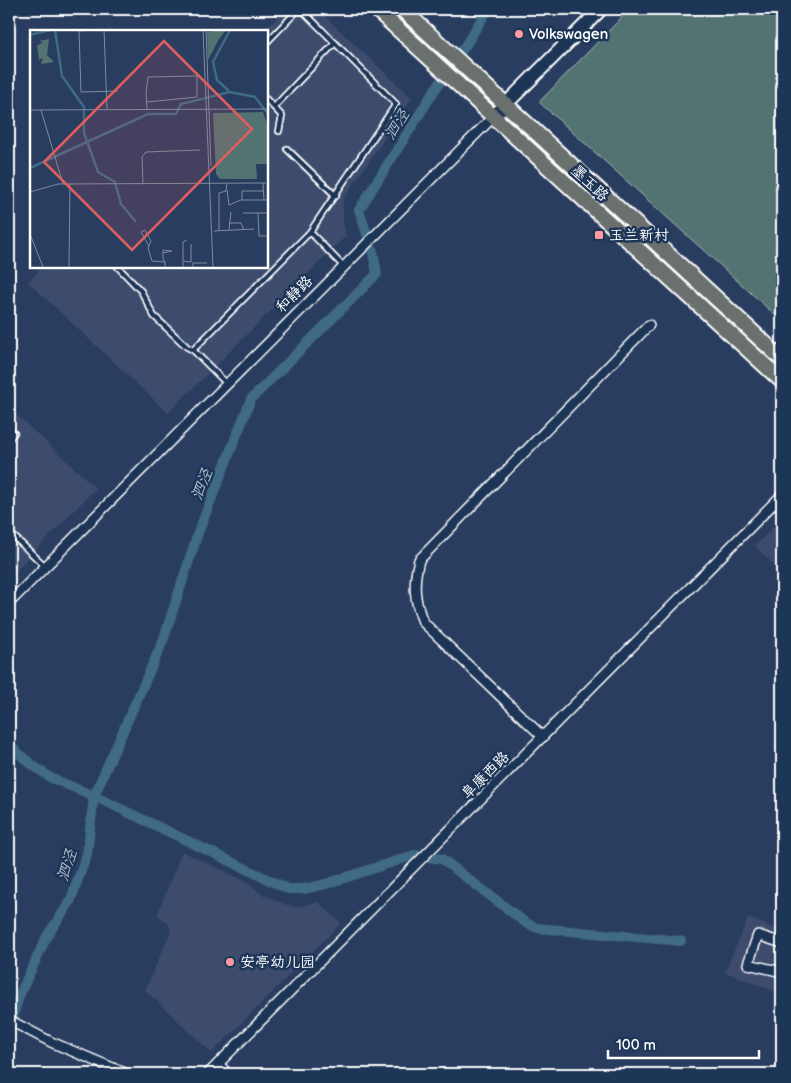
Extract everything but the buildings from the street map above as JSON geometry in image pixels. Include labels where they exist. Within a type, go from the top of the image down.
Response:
[{"type":"main road","name":"墨玉路","points":[[376,9],[782,381]]},
{"type":"main road","name":"墨玉路","points":[[402,9],[782,359]]},
{"type":"street","name":"和静路","points":[[9,603],[601,9]]},
{"type":"street","points":[[543,737],[422,622],[417,607],[414,578],[419,560],[649,325]]},
{"type":"street","name":"阜康西路","points":[[208,1074],[782,495]]},
{"type":"street","points":[[782,943],[758,935],[748,964],[782,972]]},
{"type":"street","points":[[9,1020],[51,1042],[127,1074]]},
{"type":"street","points":[[218,1064],[228,1074]]},
{"type":"lane","points":[[193,350],[310,232],[336,196],[396,104],[300,9],[268,41]]},
{"type":"lane","points":[[274,107],[336,44]]},
{"type":"lane","points":[[268,101],[282,116],[279,131]]},
{"type":"lane","points":[[287,149],[336,196]]},
{"type":"lane","points":[[310,232],[344,267]]},
{"type":"lane","points":[[119,268],[141,291],[154,316],[228,384]]},
{"type":"lane","points":[[9,439],[14,433]]},
{"type":"lane","points":[[9,532],[45,566]]},
{"type":"shaded area","points":[[285,9],[317,9],[412,98],[343,200],[343,222],[346,236],[168,413],[28,282],[41,268],[268,268],[268,30],[265,30]]},
{"type":"shaded area","points":[[9,408],[96,488],[9,578]]},
{"type":"shaded area","points":[[782,518],[782,573],[755,546]]},
{"type":"shaded area","name":"安亭幼儿园","points":[[182,851],[247,882],[260,893],[284,904],[296,907],[318,902],[341,923],[212,1053],[145,990],[170,933],[170,927],[166,921],[157,915]]},
{"type":"shaded area","points":[[748,918],[782,931],[782,994],[725,972]]},
{"type":"green space","points":[[630,9],[782,9],[782,321],[539,102]]},
{"type":"waterway","name":"泗泾","points":[[9,1030],[19,996],[47,936],[70,902],[87,854],[94,796],[163,641],[198,533],[251,399],[377,274],[373,252],[359,210],[488,9]]},
{"type":"waterway","points":[[9,745],[51,778],[94,796],[288,889],[304,889],[326,884],[414,855],[442,859],[526,923],[537,928],[681,941]]},
{"type":"place","name":"Volkswagen","points":[[519,34]]},
{"type":"place","name":"玉兰新村","points":[[599,235]]},
{"type":"place","name":"安亭幼儿园","points":[[230,962]]}]
